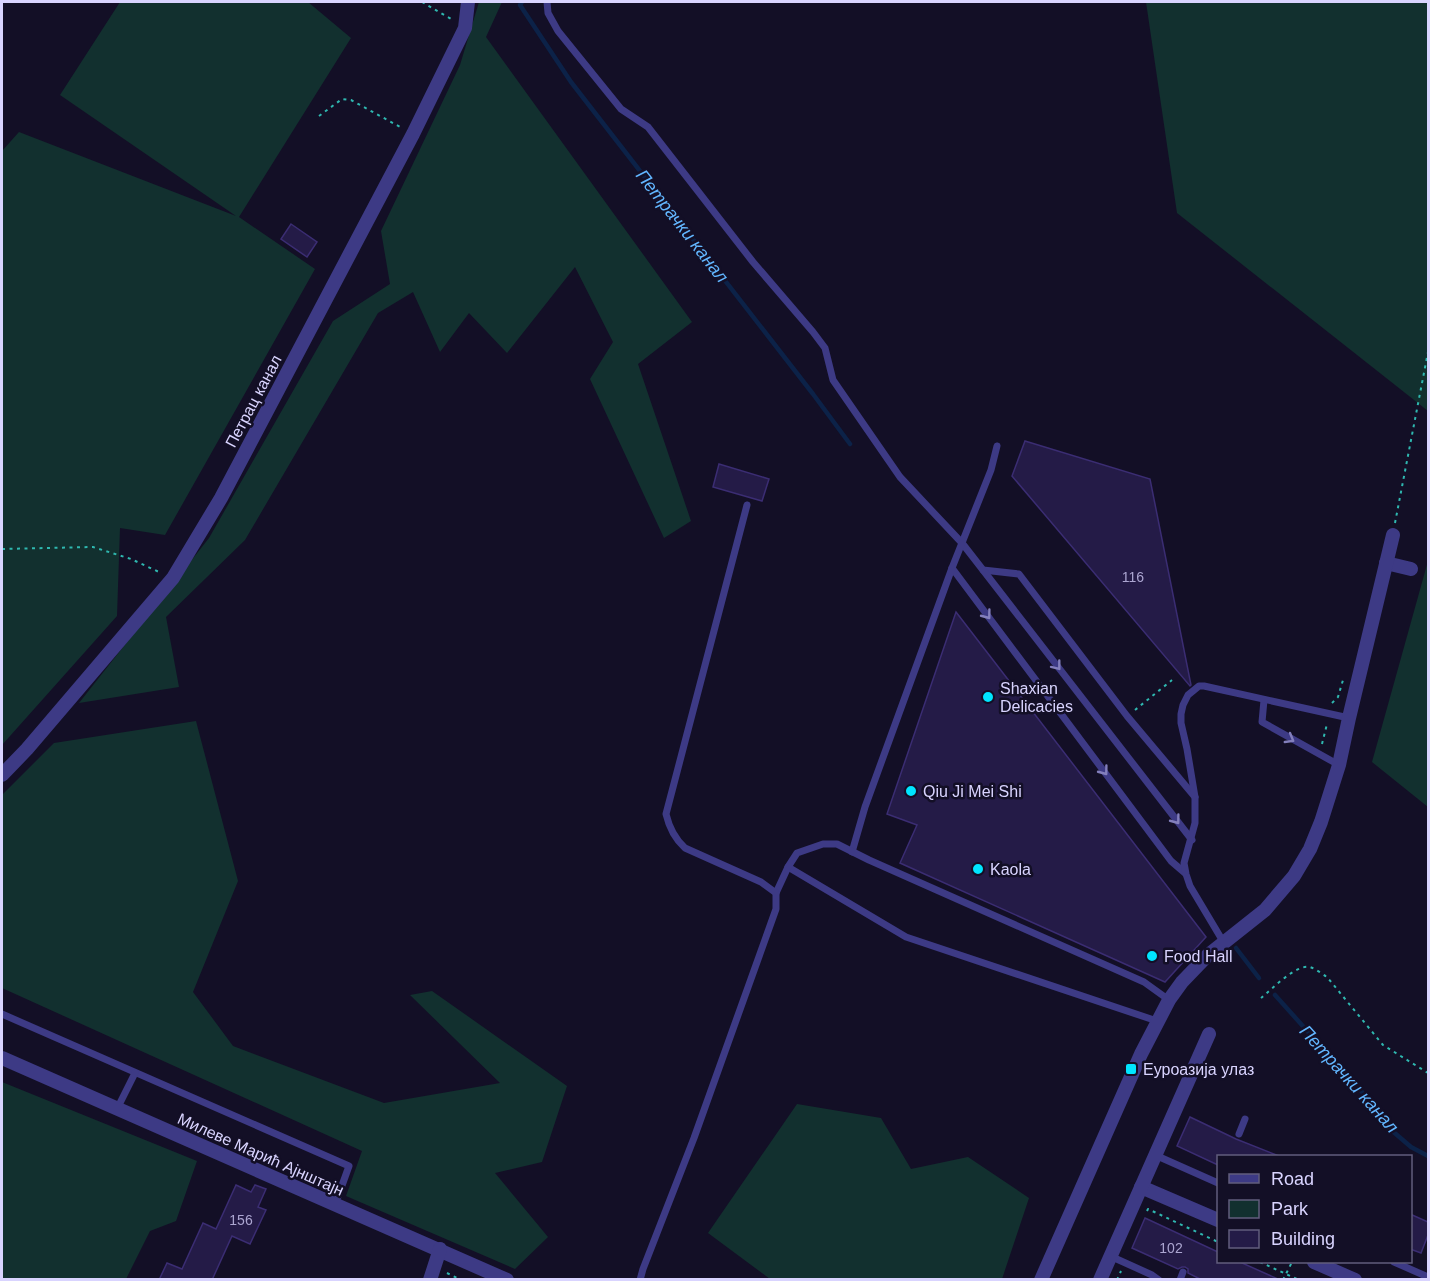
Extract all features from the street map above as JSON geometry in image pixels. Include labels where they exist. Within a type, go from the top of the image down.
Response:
[{"type":"street","name":"Петрац канал","points":[[2,775],[27,749],[173,578],[221,498],[413,134],[465,28],[468,2]]},
{"type":"street","points":[[1041,1280],[1141,1054],[1169,1000],[1182,982],[1207,956],[1264,910],[1294,876],[1310,849],[1322,822],[1339,765],[1348,718],[1393,535]]},
{"type":"street","points":[[1386,563],[1411,569]]},
{"type":"street","points":[[1100,1280],[1209,1034]]},
{"type":"street","name":"Милеве Марић Ајнштајн","points":[[2,1058],[507,1280]]},
{"type":"street","points":[[1141,1187],[1217,1220]]},
{"type":"street","points":[[430,1280],[440,1249]]},
{"type":"street","points":[[1316,1263],[1355,1280]]},
{"type":"lane","points":[[547,2],[548,13],[558,31],[621,109],[648,127],[753,262],[825,348],[832,380],[900,477],[962,543],[1192,840]]},
{"type":"lane","points":[[852,852],[865,807],[952,568],[991,470],[996,446]]},
{"type":"lane","points":[[747,505],[666,814],[677,840],[685,848],[761,882],[776,893]]},
{"type":"lane","points":[[952,568],[1172,861],[1186,874]]},
{"type":"lane","points":[[983,570],[1019,574],[1127,716],[1195,797]]},
{"type":"lane","points":[[1224,944],[1190,886],[1184,863],[1195,823],[1195,797],[1180,714],[1188,695],[1199,686],[1204,686],[1348,718]]},
{"type":"lane","points":[[1264,700],[1262,722],[1339,765]]},
{"type":"lane","points":[[640,1280],[694,1138],[776,909],[776,893],[797,854],[823,844],[837,844],[1143,982],[1169,1000]]},
{"type":"lane","points":[[788,867],[906,937],[1157,1021]]},
{"type":"lane","points":[[2,1014],[350,1166],[335,1205]]},
{"type":"lane","points":[[117,1109],[135,1073]]},
{"type":"lane","points":[[1239,1134],[1245,1119]]},
{"type":"lane","points":[[1155,1155],[1217,1183]]},
{"type":"lane","points":[[1110,1257],[1159,1280]]},
{"type":"lane","points":[[1396,1263],[1428,1277]]},
{"type":"path","points":[[422,2],[465,28]]},
{"type":"path","points":[[319,116],[342,99],[351,100],[413,134]]},
{"type":"path","points":[[1393,535],[1428,352]]},
{"type":"path","points":[[2,549],[93,547],[131,559],[173,578]]},
{"type":"path","points":[[1261,998],[1302,967],[1317,970],[1327,977],[1383,1045],[1428,1073]]},
{"type":"path","points":[[1143,1219],[1148,1209],[1217,1242]]},
{"type":"path","points":[[1117,1280],[1124,1262]]},
{"type":"path","points":[[1262,1263],[1299,1280]]},
{"type":"path","points":[[1283,1280],[1292,1263]]},
{"type":"green space","points":[[120,2],[308,2],[351,38],[239,217],[315,269],[165,535],[120,528],[117,616],[2,745],[2,151],[19,132],[236,216],[60,95]]},
{"type":"green space","points":[[479,2],[502,2],[486,37],[692,322],[638,364],[691,521],[664,538],[590,379],[613,342],[575,267],[507,353],[469,313],[440,352],[413,292],[378,313],[245,540],[166,617],[179,687],[79,703],[209,538],[333,321],[390,284],[381,231],[460,65]]},
{"type":"green space","points":[[1146,2],[1428,2],[1428,411],[1177,213]]},
{"type":"green space","points":[[1428,561],[1428,807],[1372,762]]},
{"type":"green space","points":[[196,721],[238,881],[193,992],[233,1046],[384,1103],[500,1083],[410,995],[432,991],[567,1086],[542,1162],[495,1173],[548,1237],[515,1269],[346,1196],[362,1151],[2,988],[2,795],[54,743]]},
{"type":"green space","points":[[2,1082],[197,1161],[176,1221],[150,1231],[126,1279],[2,1279]]},
{"type":"green space","points":[[797,1104],[881,1118],[911,1169],[968,1157],[1029,1198],[1002,1279],[770,1279],[708,1233]]},
{"type":"building","points":[[291,224],[317,242],[307,257],[281,239]]},
{"type":"building","points":[[1025,441],[1150,479],[1190,686],[1012,476]]},
{"type":"building","points":[[719,464],[769,479],[762,501],[713,487]]},
{"type":"building","points":[[956,612],[1206,937],[1165,982],[900,863],[917,825],[887,814]]},
{"type":"building","points":[[1190,1117],[1276,1155],[1217,1155],[1217,1165],[1177,1146]]},
{"type":"building","points":[[236,1185],[251,1192],[255,1185],[266,1189],[258,1207],[266,1210],[250,1244],[232,1236],[212,1280],[159,1280],[167,1263],[182,1269],[203,1223],[216,1229]]},
{"type":"building","points":[[1412,1215],[1428,1222],[1428,1235],[1421,1253],[1412,1250]]},
{"type":"building","points":[[1145,1218],[1217,1252],[1217,1263],[1242,1263],[1280,1280],[1202,1280],[1188,1273],[1185,1267],[1178,1269],[1132,1248]]},
{"type":"waterway","name":"Петрачки канал","points":[[522,2],[520,5],[571,82],[850,444]]},
{"type":"waterway","name":"Петрачки канал","points":[[1236,948],[1259,978]]},
{"type":"waterway","name":"Петрачки канал","points":[[1275,995],[1362,1092],[1390,1129],[1411,1147],[1428,1156]]},
{"type":"place","name":"Shaxian Delicacies","points":[[988,697]]},
{"type":"place","name":"Qiu Ji Mei Shi","points":[[911,791]]},
{"type":"place","name":"Kaola","points":[[978,869]]},
{"type":"place","name":"Food Hall","points":[[1152,956]]},
{"type":"place","name":"Еуроазија улаз","points":[[1131,1069]]}]
